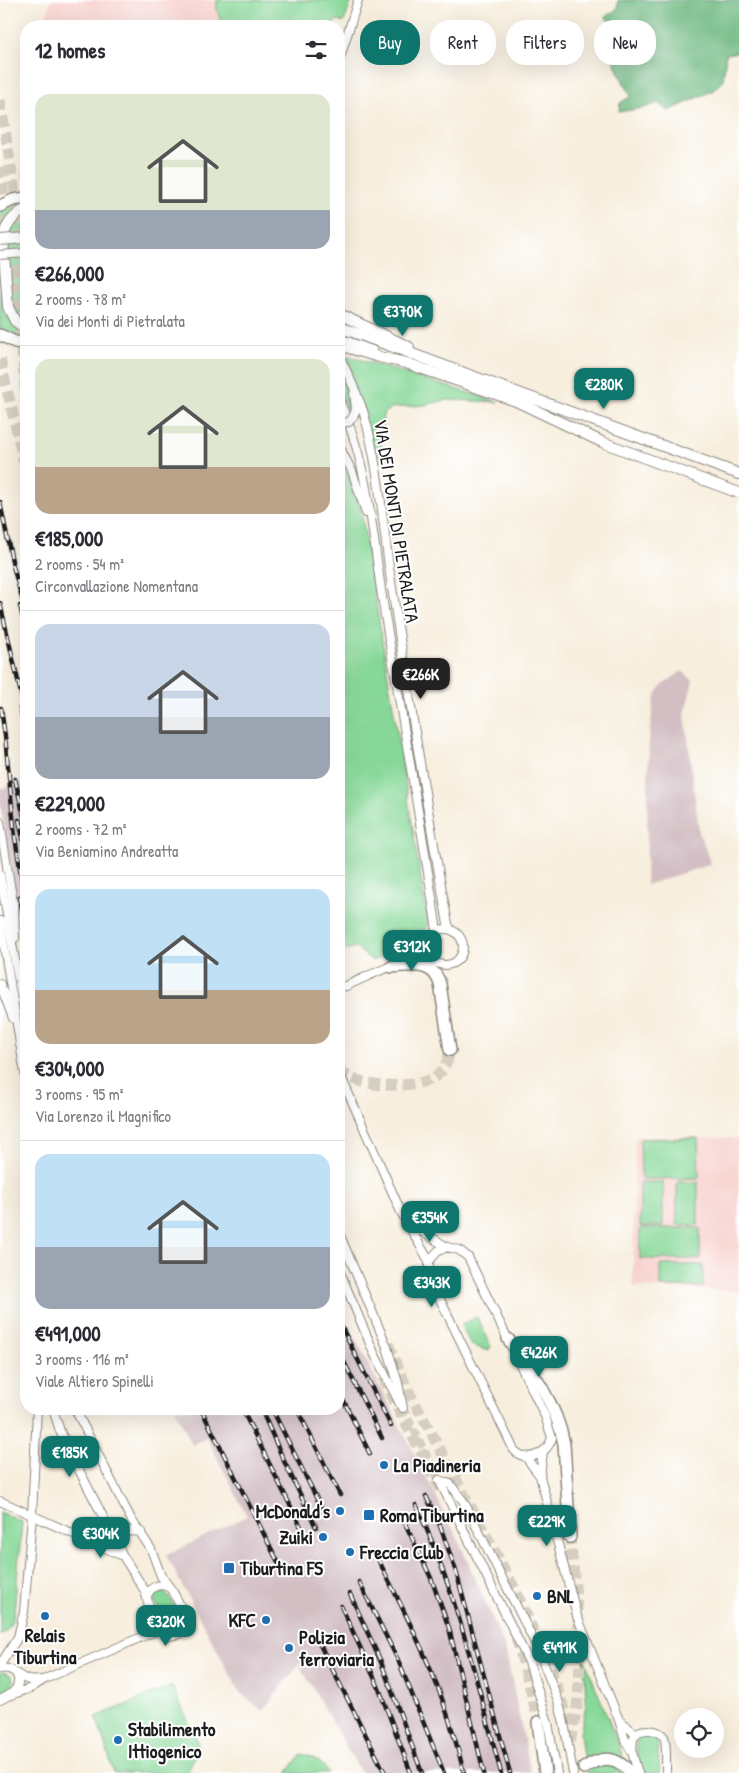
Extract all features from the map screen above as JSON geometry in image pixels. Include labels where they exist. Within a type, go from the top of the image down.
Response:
[{"type":"highway","points":[[0,206],[20,199]]},
{"type":"highway","points":[[0,335],[11,341],[20,343]]},
{"type":"highway","points":[[391,967],[422,966],[436,974],[440,984],[450,1050]]},
{"type":"highway","points":[[508,1339],[528,1366],[547,1398],[562,1433],[566,1463],[570,1537]]},
{"type":"highway","points":[[538,1722],[545,1773]]},
{"type":"highway","points":[[578,1771],[600,1760],[613,1760],[623,1765],[631,1773]]},
{"type":"main road","points":[[20,212],[11,220],[4,232],[3,238],[8,310],[15,321],[20,325]]},
{"type":"main road","points":[[0,240],[20,238]]},
{"type":"main road","points":[[345,317],[459,371]]},
{"type":"main road","points":[[345,329],[739,474]]},
{"type":"main road","points":[[345,347],[406,363],[516,401],[610,446],[739,493]]},
{"type":"street","points":[[345,42],[358,0]]},
{"type":"street","points":[[0,255],[20,253]]},
{"type":"street","points":[[345,340],[406,363]]},
{"type":"street","name":"VIA DEI MONTI DI PIETRALATA","points":[[345,369],[358,395],[374,462],[383,514],[391,587],[417,746],[448,924],[451,930]]},
{"type":"street","name":"VIA DEI MONTI DI PIETRALATA","points":[[345,422],[349,422],[356,409],[352,385]]},
{"type":"street","name":"VIA DEI MONTI DI PIETRALATA","points":[[345,415],[359,454],[371,520],[437,931]]},
{"type":"street","name":"VIA DEI MONTI DI PIETRALATA","points":[[345,458],[362,498],[373,540]]},
{"type":"street","points":[[0,822],[14,909],[14,958]]},
{"type":"street","points":[[0,875],[20,990]]},
{"type":"street","points":[[0,921],[20,1041]]},
{"type":"street","points":[[345,986],[391,967],[417,959],[432,960],[446,965],[453,963],[461,954],[462,946],[461,940],[451,930],[437,931],[432,934],[427,948],[432,960]]},
{"type":"street","points":[[391,967],[428,941]]},
{"type":"street","points":[[0,984],[19,1034]]},
{"type":"street","points":[[345,1086],[401,1212],[429,1261],[430,1275],[434,1287],[514,1450],[519,1455],[525,1456],[537,1455],[543,1452],[551,1441],[550,1428],[468,1257],[462,1251],[447,1248],[409,1224]]},
{"type":"street","points":[[345,1247],[387,1347],[398,1383],[403,1408],[374,1353],[345,1284]]},
{"type":"street","points":[[429,1261],[438,1251],[447,1248]]},
{"type":"street","points":[[36,1415],[32,1516],[22,1624],[18,1637],[0,1667],[8,1668],[17,1675],[31,1681],[45,1679]]},
{"type":"street","points":[[55,1415],[60,1431],[122,1556],[147,1596],[148,1606],[160,1629],[167,1635],[175,1636],[183,1632],[187,1625],[184,1613],[173,1592],[161,1576],[151,1549],[126,1510],[78,1415]]},
{"type":"street","points":[[543,1452],[540,1476],[577,1616],[619,1720],[625,1740],[632,1752],[638,1773]]},
{"type":"street","points":[[525,1456],[540,1476]]},
{"type":"street","points":[[557,1773],[548,1723],[529,1662],[439,1480],[450,1484],[464,1502],[537,1647],[560,1708],[578,1771]]},
{"type":"street","points":[[0,1501],[122,1556]]},
{"type":"street","points":[[89,1541],[113,1537],[131,1530],[141,1532]]},
{"type":"street","points":[[147,1596],[150,1589],[156,1586],[163,1585],[168,1587]]},
{"type":"street","points":[[4,1698],[31,1688],[45,1679],[160,1629]]},
{"type":"street","points":[[4,1698],[18,1687],[17,1675]]},
{"type":"street","points":[[619,1720],[636,1734]]},
{"type":"street","points":[[632,1752],[636,1734],[643,1730],[649,1730],[664,1737],[666,1769]]},
{"type":"shaded area","points":[[51,0],[217,0],[219,20],[46,20]]},
{"type":"shaded area","points":[[682,671],[693,680],[685,714],[699,832],[711,864],[646,885],[649,738],[654,700],[660,687]]},
{"type":"shaded area","points":[[20,781],[20,919],[0,804],[0,789]]},
{"type":"shaded area","points":[[635,1137],[739,1138],[739,1291],[633,1287]]},
{"type":"shaded area","points":[[345,1319],[456,1535],[505,1647],[531,1773],[361,1773],[299,1664],[263,1711],[240,1693],[166,1555],[247,1516],[207,1438],[192,1445],[178,1415],[345,1415]]},
{"type":"green space","points":[[217,0],[352,0],[345,20],[220,20],[217,10]]},
{"type":"green space","points":[[618,0],[739,0],[739,52],[726,54],[723,82],[712,91],[669,111],[658,103],[644,108],[619,112],[620,103],[631,96],[616,65],[656,65],[656,20],[608,20],[605,17],[617,9]]},
{"type":"green space","points":[[14,205],[20,205],[13,211],[0,230],[0,212]]},
{"type":"green space","points":[[20,220],[20,318],[13,307],[9,286],[8,260],[8,238]]},
{"type":"green space","points":[[0,272],[4,308],[11,322],[20,330],[20,339],[14,338],[0,330]]},
{"type":"green space","points":[[345,355],[498,402],[447,400],[425,405],[391,408],[383,414],[380,461],[345,385]]},
{"type":"green space","points":[[345,385],[351,413],[345,404]]},
{"type":"green space","points":[[345,468],[360,504],[428,922],[421,938],[373,961],[355,947],[345,950]]},
{"type":"green space","points":[[698,1138],[699,1178],[641,1179],[640,1139]]},
{"type":"green space","points":[[640,1182],[663,1182],[663,1226],[640,1226]]},
{"type":"green space","points":[[677,1182],[698,1182],[698,1225],[677,1225]]},
{"type":"green space","points":[[640,1228],[700,1228],[700,1259],[640,1259]]},
{"type":"green space","points":[[660,1265],[703,1265],[703,1287],[660,1287]]},
{"type":"green space","points":[[454,1269],[459,1279],[443,1286],[438,1276]]},
{"type":"green space","points":[[477,1317],[491,1347],[489,1351],[471,1345],[461,1325]]},
{"type":"green space","points":[[0,1512],[22,1522],[14,1614],[9,1628],[0,1636]]},
{"type":"green space","points":[[163,1592],[177,1612],[179,1625],[174,1628],[167,1626],[154,1601],[156,1595]]},
{"type":"green space","points":[[584,1658],[624,1759],[616,1756],[584,1763],[580,1734],[586,1705]]},
{"type":"green space","points":[[3,1672],[11,1675],[14,1682],[9,1691],[0,1695],[0,1673]]},
{"type":"green space","points":[[172,1686],[197,1740],[198,1749],[187,1773],[114,1773],[96,1717]]},
{"type":"green space","points":[[644,1734],[652,1735],[657,1740],[660,1773],[644,1773],[636,1752],[636,1746],[639,1737]]},
{"type":"green space","points":[[301,1754],[317,1760],[328,1773],[287,1773]]},
{"type":"green space","points":[[610,1763],[626,1773],[586,1773],[592,1766]]},
{"type":"tunnel","points":[[0,100],[20,228]]},
{"type":"tunnel","points":[[0,167],[20,327]]},
{"type":"tunnel","points":[[0,359],[20,445]]},
{"type":"tunnel","points":[[345,1074],[354,1079],[385,1085],[420,1083],[434,1078],[439,1073],[448,1060],[450,1050]]},
{"type":"tunnel","points":[[388,1344],[408,1390],[515,1589],[552,1673],[567,1722]]},
{"type":"tunnel","points":[[383,1377],[391,1396],[442,1492]]},
{"type":"tunnel","points":[[403,1408],[439,1480]]},
{"type":"tunnel","points":[[570,1537],[580,1657],[576,1714],[570,1742]]},
{"type":"tunnel","points":[[516,1637],[538,1722]]},
{"type":"railway","points":[[0,502],[20,591]]},
{"type":"railway","points":[[0,603],[20,689]]},
{"type":"railway","points":[[1,708],[20,868]]},
{"type":"railway","points":[[15,779],[20,800]]},
{"type":"railway","points":[[19,820],[20,825]]},
{"type":"railway","points":[[345,1334],[391,1426]]},
{"type":"railway","points":[[345,1364],[382,1438]]},
{"type":"railway","points":[[345,1403],[370,1454]]},
{"type":"railway","points":[[204,1415],[283,1572]]},
{"type":"railway","points":[[245,1415],[307,1539]]},
{"type":"railway","points":[[264,1415],[316,1527]]},
{"type":"railway","points":[[275,1415],[325,1515]]},
{"type":"railway","points":[[300,1415],[340,1495]]},
{"type":"railway","points":[[426,1496],[439,1523],[456,1571],[510,1773]]},
{"type":"railway","points":[[416,1505],[443,1570],[454,1603],[501,1773]]},
{"type":"railway","points":[[404,1521],[431,1578],[449,1628],[484,1773]]},
{"type":"railway","points":[[377,1557],[428,1663],[451,1725],[464,1773]]},
{"type":"railway","points":[[359,1582],[398,1660],[444,1773]]},
{"type":"railway","points":[[350,1594],[381,1662],[422,1773]]},
{"type":"railway","points":[[341,1606],[378,1686],[411,1773]]},
{"type":"railway","points":[[317,1639],[385,1773]]},
{"type":"place","name":"La Piadineria","points":[[384,1465]]},
{"type":"place","name":"McDonald's","points":[[340,1511]]},
{"type":"place","name":"Roma Tiburtina","points":[[369,1515]]},
{"type":"place","name":"Zuiki","points":[[323,1537]]},
{"type":"place","name":"Freccia Club","points":[[350,1552]]},
{"type":"place","name":"Tiburtina FS","points":[[229,1568]]},
{"type":"place","name":"BNL","points":[[537,1596]]},
{"type":"place","name":"Relais Tiburtina","points":[[45,1616]]},
{"type":"place","name":"KFC","points":[[266,1620]]},
{"type":"place","name":"Polizia ferroviaria","points":[[289,1648]]},
{"type":"place","name":"Stabilimento Ittiogenico","points":[[118,1740]]}]
